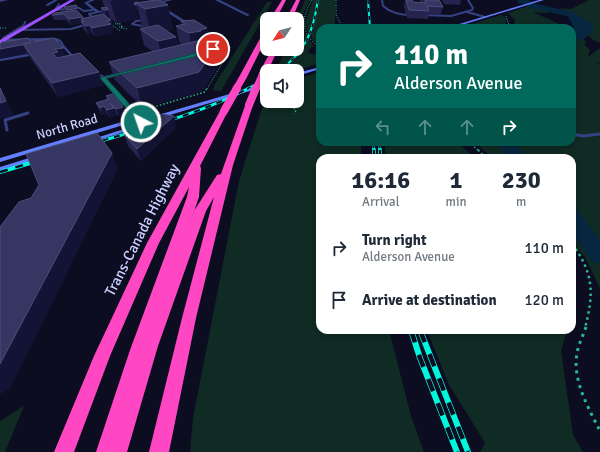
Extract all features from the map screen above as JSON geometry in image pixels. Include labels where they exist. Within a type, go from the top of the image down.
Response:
[{"type":"highway","points":[[277,12],[284,0]]},
{"type":"highway","points":[[292,12],[298,0]]},
{"type":"highway","name":"Trans-Canada Highway","points":[[64,452],[102,356],[153,243],[260,44]]},
{"type":"highway","points":[[159,452],[189,318],[228,165],[249,104],[272,56]]},
{"type":"highway","points":[[106,452],[138,350],[193,197],[197,161]]},
{"type":"highway","points":[[117,452],[150,346],[200,211],[228,165]]},
{"type":"main road","points":[[3,39],[25,22],[57,2],[66,0]]},
{"type":"main road","points":[[3,39],[58,10],[73,0]]},
{"type":"main road","points":[[461,24],[542,0]]},
{"type":"main road","points":[[304,73],[316,69]]},
{"type":"main road","name":"North Road","points":[[82,144],[260,86]]},
{"type":"main road","name":"North Road","points":[[0,160],[43,149],[127,122],[143,123]]},
{"type":"main road","points":[[0,169],[18,163],[43,149],[67,148]]},
{"type":"street","points":[[0,1],[6,0]]},
{"type":"street","points":[[93,0],[86,3],[96,11],[119,8]]},
{"type":"street","points":[[148,4],[171,0]]},
{"type":"street","points":[[217,0],[248,15]]},
{"type":"street","points":[[48,5],[57,2]]},
{"type":"street","points":[[155,3],[220,45],[200,54]]},
{"type":"street","points":[[125,72],[101,76],[143,123]]},
{"type":"lane","points":[[382,0],[383,6],[391,11],[413,15]]},
{"type":"lane","points":[[420,15],[447,16],[467,12],[473,9],[468,0]]},
{"type":"lane","points":[[57,2],[55,9],[58,10],[77,8],[84,11],[96,11]]},
{"type":"lane","points":[[18,30],[71,28],[95,22],[96,21],[89,14],[96,11]]},
{"type":"lane","points":[[467,12],[485,17]]},
{"type":"lane","points":[[172,18],[177,16]]},
{"type":"lane","points":[[151,21],[151,23],[143,26],[132,24],[139,20],[158,20]]},
{"type":"lane","points":[[18,30],[24,25],[25,22]]},
{"type":"lane","points":[[191,31],[197,29]]},
{"type":"lane","points":[[3,39],[55,39],[60,41],[64,48],[76,60],[74,63]]},
{"type":"lane","points":[[3,39],[22,39]]},
{"type":"lane","points":[[57,49],[64,48]]},
{"type":"lane","points":[[0,60],[41,52]]},
{"type":"lane","points":[[8,130],[5,120],[28,113]]},
{"type":"lane","points":[[576,135],[583,136],[600,134]]},
{"type":"path","points":[[312,0],[304,16],[303,27],[316,45]]},
{"type":"path","points":[[336,0],[335,13],[339,24]]},
{"type":"path","points":[[503,14],[508,20],[509,24]]},
{"type":"path","points":[[116,28],[120,26],[117,24],[111,24],[116,28],[120,31]]},
{"type":"path","points":[[143,110],[205,92],[231,48],[228,46]]},
{"type":"path","points":[[294,108],[296,110],[294,114]]},
{"type":"path","points":[[473,146],[482,154]]},
{"type":"path","points":[[576,250],[584,262],[591,281],[592,296],[585,330],[576,358],[579,385],[600,431]]},
{"type":"green space","points":[[305,0],[311,0],[304,12],[300,12]]},
{"type":"green space","points":[[313,0],[335,0],[335,24],[316,24],[316,43],[314,42],[304,25]]},
{"type":"green space","points":[[589,0],[600,0],[600,43],[588,35],[569,12],[560,8],[571,9]]},
{"type":"green space","points":[[267,2],[272,2],[266,12],[261,12]]},
{"type":"green space","points":[[528,6],[541,8],[549,12],[533,12],[559,24],[514,24],[515,20],[508,13]]},
{"type":"green space","points":[[260,13],[260,23],[221,91],[213,90],[215,84]]},
{"type":"green space","points":[[501,15],[507,19],[505,24],[472,24]]},
{"type":"green space","points":[[304,31],[314,46],[310,48],[308,53],[316,54],[316,64],[304,68],[304,64],[279,64],[283,56],[304,56]]},
{"type":"green space","points":[[576,33],[587,42],[584,44],[590,50],[588,57],[600,48],[600,63],[595,62],[600,64],[600,289],[585,257],[576,247],[576,154],[488,154],[479,146],[576,146]]},
{"type":"green space","points":[[316,73],[316,146],[361,146],[361,154],[316,154],[316,334],[390,334],[411,416],[424,452],[190,452],[193,418],[239,181],[262,108],[304,108],[304,77]]},
{"type":"green space","points":[[385,146],[462,146],[470,154],[385,154]]},
{"type":"green space","points":[[429,334],[566,334],[561,351],[573,435],[583,452],[480,452],[485,443],[448,383]]},
{"type":"green space","points":[[24,406],[5,452],[0,452],[0,421]]},
{"type":"water","points":[[517,0],[555,8],[574,14],[593,24],[593,32],[585,38],[576,41],[576,24],[572,24],[569,19],[570,17],[562,13],[518,3]]},
{"type":"building","points":[[160,0],[168,5],[145,9],[136,3]]},
{"type":"building","points":[[406,0],[426,3],[425,0],[439,0],[443,7],[427,6],[429,11],[409,10]]},
{"type":"building","points":[[76,5],[78,8],[67,10],[64,7]]},
{"type":"building","points":[[107,7],[108,10],[101,8]]},
{"type":"building","points":[[76,10],[83,17],[69,19],[64,14],[52,15],[55,13]]},
{"type":"building","points":[[103,14],[111,20],[107,21],[111,24],[92,28],[89,25],[85,26],[81,21],[84,21],[81,19]]},
{"type":"building","points":[[194,20],[207,28],[200,30],[201,31],[189,33],[176,26],[185,24],[181,21]]},
{"type":"building","points":[[158,25],[176,37],[158,41],[140,29]]},
{"type":"building","points":[[28,38],[32,43],[0,49],[0,44],[2,42]]},
{"type":"building","points":[[54,38],[63,48],[55,49],[58,52],[53,53],[57,58],[80,53],[99,72],[52,83],[23,44]]},
{"type":"building","points":[[201,40],[215,49],[199,72],[137,88],[109,62]]},
{"type":"building","points":[[0,88],[6,101],[0,103]]},
{"type":"building","points":[[116,93],[125,104],[121,105],[123,107],[116,109],[110,103],[114,108],[107,110],[104,106],[100,108],[96,103],[109,99],[106,96]]},
{"type":"building","points":[[162,114],[174,116],[137,149],[124,135],[139,130],[143,126],[141,124],[148,118]]},
{"type":"building","points":[[97,133],[112,153],[0,364],[0,227],[19,202],[31,198],[39,185],[26,154]]},
{"type":"waterway","points":[[521,0],[534,6],[570,14],[582,24],[576,31]]},
{"type":"waterway","points":[[507,146],[516,154]]},
{"type":"waterway","points":[[576,223],[600,256]]},
{"type":"railway","points":[[288,64],[296,56],[307,40],[314,22],[318,0]]},
{"type":"railway","points":[[368,0],[370,24]]},
{"type":"railway","points":[[248,89],[260,82]]},
{"type":"railway","points":[[91,144],[191,113],[248,89]]},
{"type":"railway","points":[[373,146],[374,151]]},
{"type":"railway","points":[[379,146],[380,151]]},
{"type":"railway","points":[[0,172],[40,160]]},
{"type":"railway","points":[[412,334],[420,358],[457,452]]},
{"type":"railway","points":[[422,334],[468,452]]},
{"type":"route","points":[[141,122],[103,78],[200,54],[213,49]]}]
